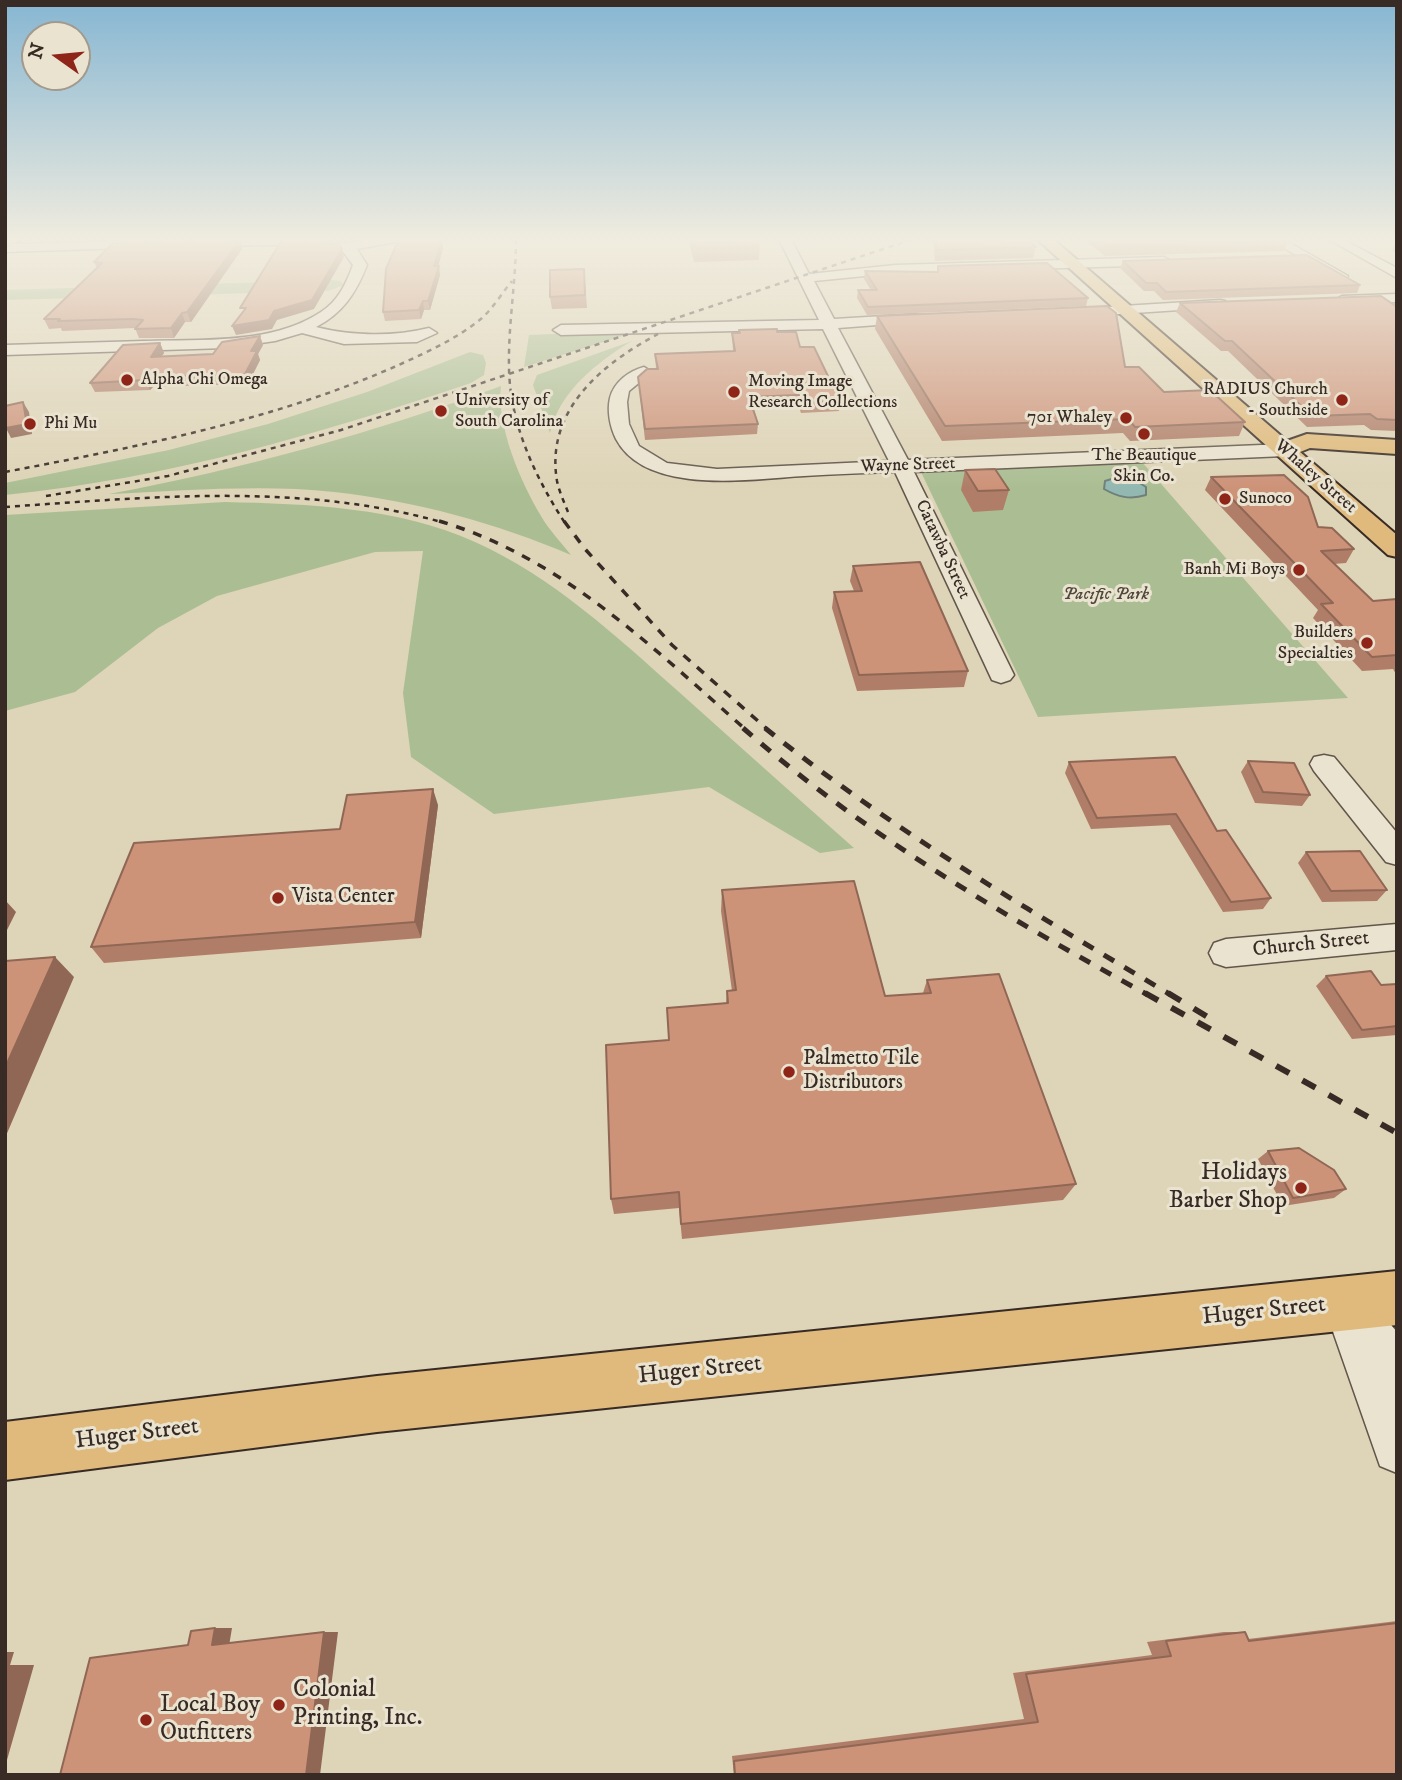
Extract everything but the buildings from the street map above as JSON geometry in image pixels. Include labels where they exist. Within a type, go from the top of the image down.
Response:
[{"type":"main road","name":"Whaley Street","points":[[1140,322],[1397,549]]},
{"type":"main road","name":"Wayne Street","points":[[1285,450],[1307,441],[1397,447]]},
{"type":"main road","name":"Wayne Street","points":[[1285,450],[1397,459]]},
{"type":"main road","name":"Huger Street","points":[[5,1451],[377,1404],[1371,1301]]},
{"type":"street","points":[[5,350],[226,343],[275,336],[315,322]]},
{"type":"street","points":[[561,330],[864,322]]},
{"type":"street","name":"Catawba Street","points":[[829,324],[902,467],[1001,675]]},
{"type":"street","points":[[302,328],[344,339],[417,337],[429,333]]},
{"type":"street","name":"Wayne Street","points":[[644,372],[631,377],[618,398],[619,424],[624,442],[643,460],[661,467],[704,473],[1285,450]]},
{"type":"street","points":[[1324,764],[1397,854]]},
{"type":"street","name":"Church Street","points":[[1226,953],[1397,937]]},
{"type":"street","points":[[1371,1301],[1397,1368]]},
{"type":"street","points":[[1371,1301],[1397,1449]]},
{"type":"green space","points":[[632,333],[524,367],[529,335]]},
{"type":"green space","points":[[632,341],[606,358],[571,391],[555,418],[550,433],[533,385],[537,375]]},
{"type":"green space","points":[[470,352],[483,355],[486,363],[484,375],[471,383],[356,420],[184,466],[125,478],[5,495],[5,483],[169,450],[268,424],[367,392]]},
{"type":"green space","points":[[501,386],[502,418],[518,471],[544,521],[571,555],[485,523],[425,507],[365,496],[278,489],[109,494],[209,473],[307,448],[405,419]]},
{"type":"green space","name":"Pacific Park","points":[[1142,462],[1348,698],[1038,717],[921,472]]},
{"type":"green space","points":[[225,502],[320,506],[384,514],[446,530],[504,556],[557,590],[607,629],[854,848],[820,853],[709,787],[494,814],[411,757],[403,693],[423,551],[375,552],[217,596],[158,628],[75,692],[5,711],[5,515]]},
{"type":"water","points":[[1118,477],[1135,480],[1146,487],[1146,495],[1124,497],[1104,489],[1105,481]]},
{"type":"railway","points":[[5,472],[153,442],[300,403],[416,357],[440,346],[477,322]]},
{"type":"railway","points":[[509,374],[511,322]]},
{"type":"railway","points":[[509,374],[664,322]]},
{"type":"railway","points":[[568,512],[557,481],[556,456],[560,432],[569,411],[598,375],[658,334]]},
{"type":"railway","points":[[46,496],[168,476],[341,430],[509,374]]},
{"type":"railway","points":[[509,374],[514,409],[526,449],[534,469],[565,523]]},
{"type":"railway","points":[[5,507],[171,497],[281,497],[391,510],[444,523]]},
{"type":"railway","points":[[439,521],[444,523]]},
{"type":"railway","points":[[564,521],[585,549],[672,645],[767,729]]},
{"type":"railway","points":[[444,523],[483,537],[525,557],[565,581],[639,637],[745,729]]},
{"type":"railway","points":[[743,728],[790,767],[887,839],[989,904],[1148,995]]},
{"type":"railway","points":[[765,728],[862,801],[964,869],[1171,995]]},
{"type":"railway","points":[[1145,993],[1397,1133]]},
{"type":"railway","points":[[1168,993],[1211,1019]]},
{"type":"place","name":"Alpha Chi Omega","points":[[127,380]]},
{"type":"place","name":"Moving Image Research Collections","points":[[734,392]]},
{"type":"place","name":"RADIUS Church - Southside","points":[[1342,400]]},
{"type":"place","name":"University of South Carolina","points":[[441,411]]},
{"type":"place","name":"701 Whaley","points":[[1126,418]]},
{"type":"place","name":"Phi Mu","points":[[30,424]]},
{"type":"place","name":"The Beautique Skin Co.","points":[[1144,434]]},
{"type":"place","name":"Sunoco","points":[[1225,499]]},
{"type":"place","name":"Banh Mi Boys","points":[[1299,570]]},
{"type":"place","name":"Builders Specialties","points":[[1367,643]]},
{"type":"place","name":"Vista Center","points":[[278,898]]},
{"type":"place","name":"Palmetto Tile Distributors","points":[[789,1072]]},
{"type":"place","name":"Holidays Barber Shop","points":[[1301,1188]]},
{"type":"place","name":"Colonial Printing, Inc.","points":[[279,1705]]},
{"type":"place","name":"Local Boy Outfitters","points":[[146,1720]]}]
